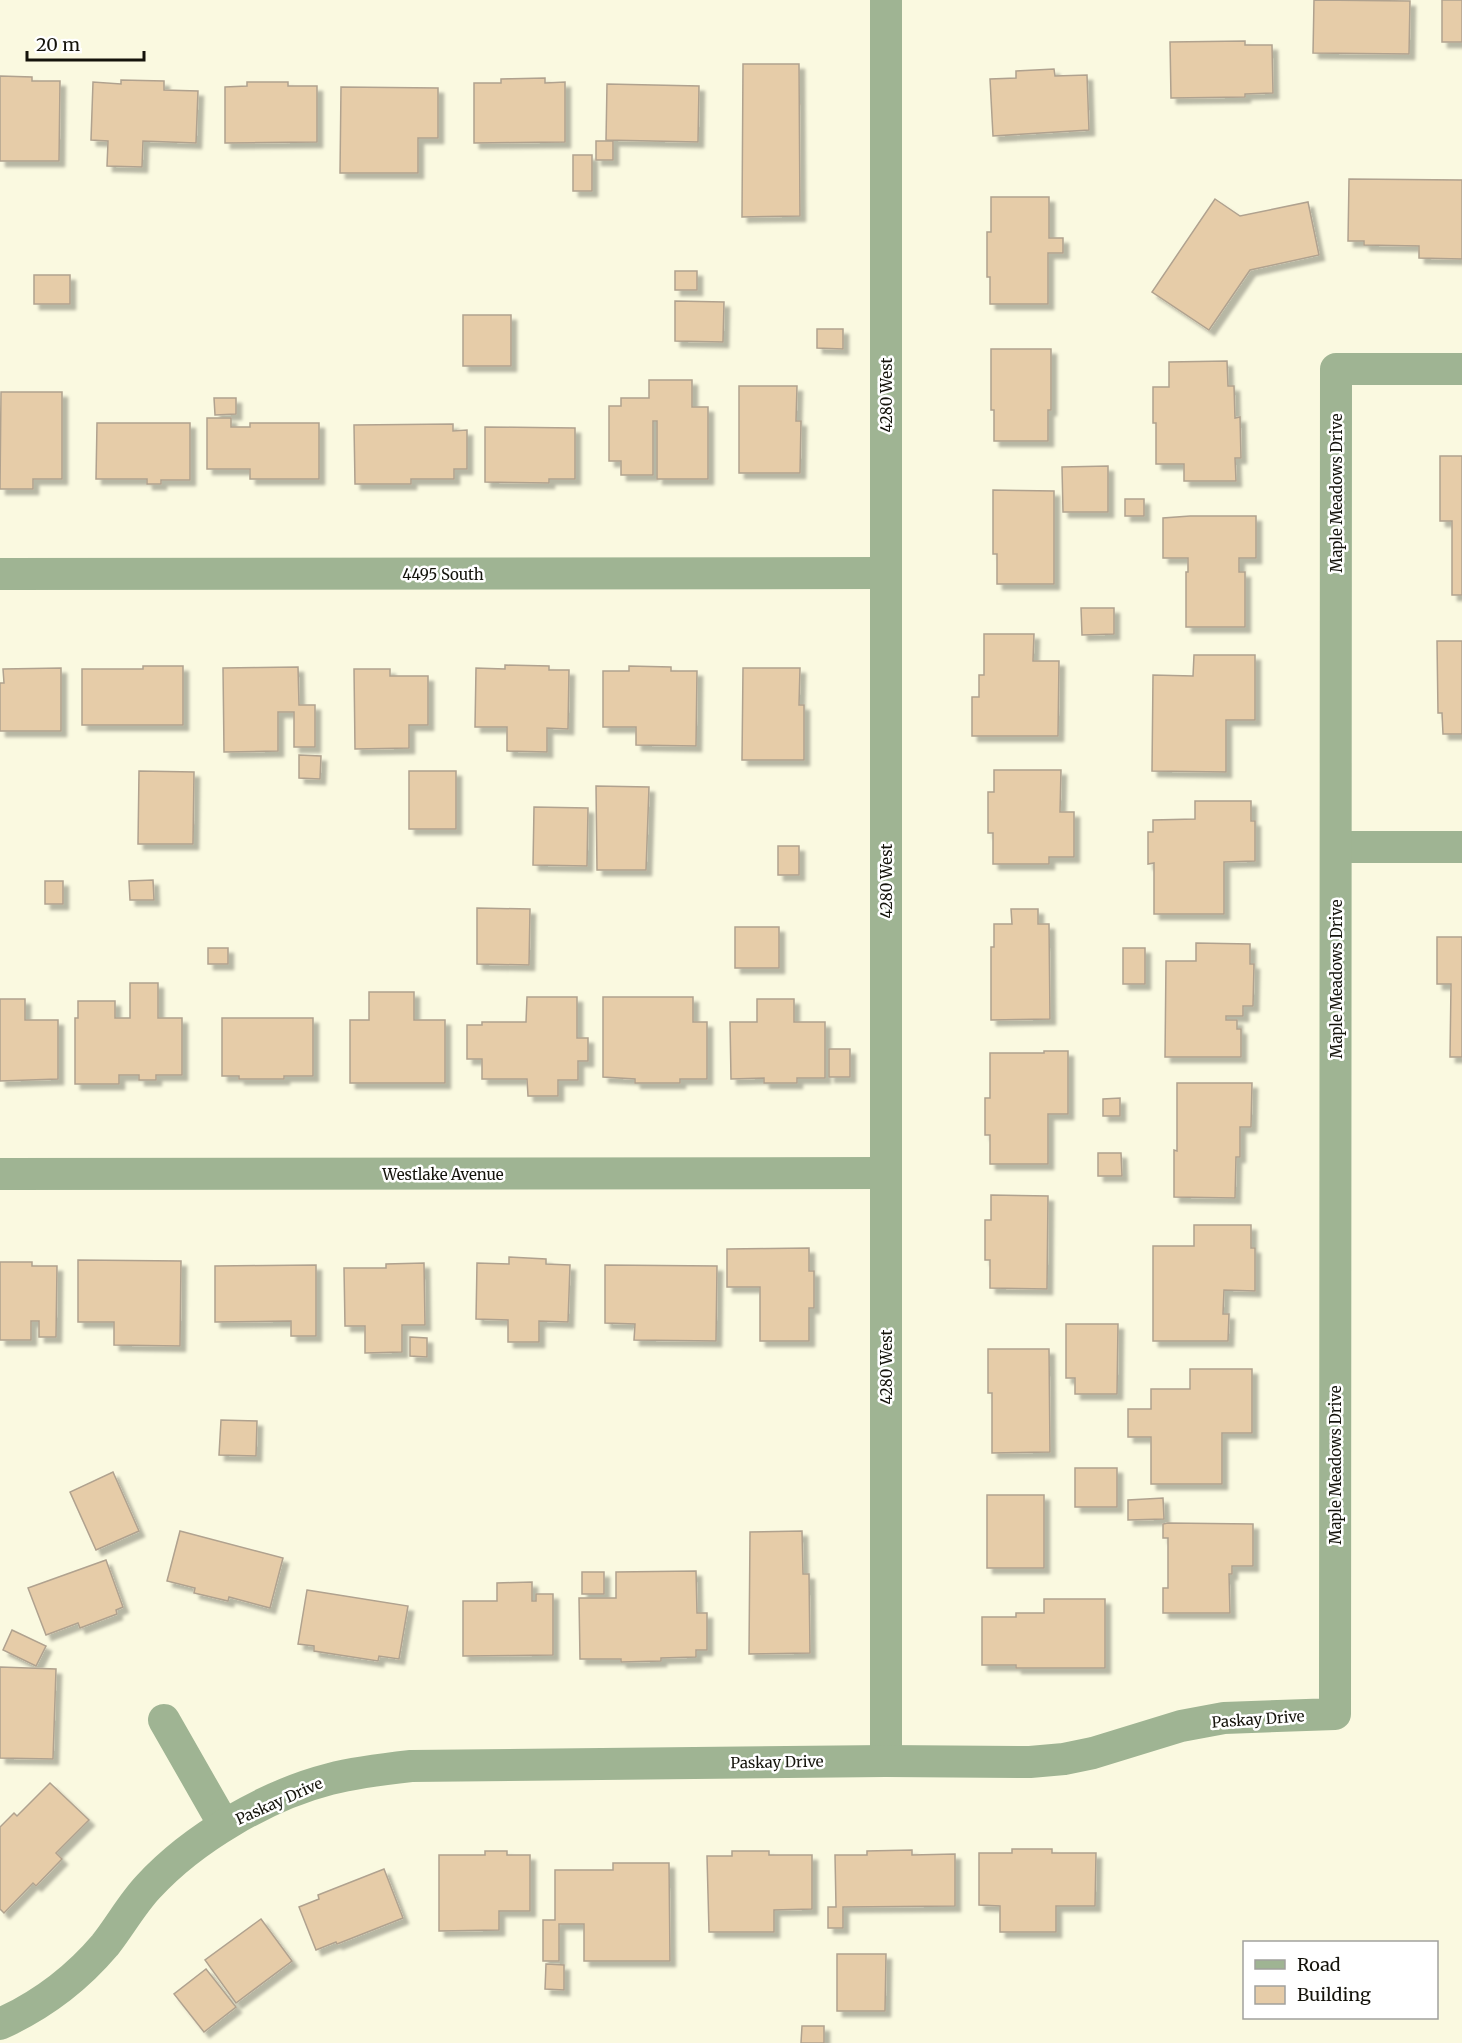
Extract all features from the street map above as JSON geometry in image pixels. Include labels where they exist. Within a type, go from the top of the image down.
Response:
[{"type":"street","name":"4280 West","points":[[886,0],[886,1761]]},
{"type":"street","name":"Maple Meadows Drive","points":[[1335,1714],[1336,369],[1462,369]]},
{"type":"street","name":"4495 South","points":[[0,574],[886,573]]},
{"type":"street","points":[[1336,847],[1462,847]]},
{"type":"street","name":"Westlake Avenue","points":[[0,1174],[886,1173]]},
{"type":"street","name":"Paskay Drive","points":[[0,2024],[49,1996],[78,1972],[104,1945],[147,1887],[196,1844],[224,1825],[300,1789],[327,1779],[411,1766],[886,1761],[1030,1762],[1094,1753],[1181,1726],[1224,1718],[1335,1714]]},
{"type":"street","name":"Paskay Drive","points":[[164,1720],[224,1825]]},
{"type":"building","points":[[1314,0],[1410,1],[1409,54],[1313,53]]},
{"type":"building","points":[[1442,0],[1462,0],[1462,42],[1442,42]]},
{"type":"building","points":[[1245,41],[1245,45],[1272,45],[1273,93],[1245,94],[1245,97],[1171,98],[1170,42]]},
{"type":"building","points":[[743,64],[799,64],[800,216],[742,217]]},
{"type":"building","points":[[1054,69],[1055,76],[1087,75],[1089,130],[993,136],[990,79],[1016,78],[1016,71]]},
{"type":"building","points":[[0,76],[32,77],[32,81],[60,81],[59,161],[0,161]]},
{"type":"building","points":[[545,78],[545,83],[565,82],[565,142],[474,143],[474,83],[501,83],[501,79]]},
{"type":"building","points":[[121,80],[164,81],[164,90],[198,91],[196,143],[143,141],[142,167],[107,166],[108,141],[91,140],[93,82],[121,84]]},
{"type":"building","points":[[247,82],[288,82],[288,86],[317,86],[317,142],[225,143],[225,87],[247,86]]},
{"type":"building","points":[[607,84],[699,86],[698,142],[606,140]]},
{"type":"building","points":[[341,87],[438,88],[438,138],[418,138],[418,173],[340,173]]},
{"type":"building","points":[[596,141],[613,141],[613,160],[596,160]]},
{"type":"building","points":[[573,155],[592,155],[592,191],[573,191]]},
{"type":"building","points":[[1349,179],[1462,180],[1462,259],[1419,258],[1419,246],[1364,245],[1364,241],[1348,241]]},
{"type":"building","points":[[991,197],[1049,197],[1049,238],[1063,238],[1063,253],[1048,253],[1048,304],[990,304],[990,277],[987,277],[987,232],[991,232]]},
{"type":"building","points":[[1215,199],[1240,216],[1308,202],[1319,255],[1250,270],[1209,330],[1152,292]]},
{"type":"building","points":[[675,271],[697,271],[697,290],[675,290]]},
{"type":"building","points":[[34,275],[70,275],[70,304],[34,304]]},
{"type":"building","points":[[675,301],[724,302],[723,342],[675,341]]},
{"type":"building","points":[[463,315],[511,315],[511,366],[463,366]]},
{"type":"building","points":[[817,329],[843,329],[843,349],[817,348]]},
{"type":"building","points":[[991,349],[1051,349],[1051,410],[1048,410],[1048,441],[994,441],[994,410],[991,410]]},
{"type":"building","points":[[1227,361],[1228,386],[1234,386],[1235,418],[1240,417],[1241,458],[1235,458],[1236,481],[1184,481],[1184,464],[1156,464],[1153,387],[1169,387],[1169,362]]},
{"type":"building","points":[[649,380],[692,380],[692,407],[708,407],[708,479],[657,479],[657,421],[653,421],[653,475],[621,475],[621,461],[609,461],[609,406],[621,406],[621,398],[649,398]]},
{"type":"building","points":[[739,386],[797,386],[796,421],[801,421],[800,473],[739,473]]},
{"type":"building","points":[[1,392],[62,392],[62,479],[33,479],[33,489],[0,489]]},
{"type":"building","points":[[214,398],[236,398],[236,414],[215,415]]},
{"type":"building","points":[[207,418],[231,418],[231,427],[250,427],[250,423],[319,423],[319,479],[250,479],[250,469],[207,469]]},
{"type":"building","points":[[97,423],[190,423],[190,480],[161,480],[161,484],[147,484],[147,479],[96,479]]},
{"type":"building","points":[[453,424],[453,431],[467,430],[467,469],[454,469],[454,479],[411,479],[411,484],[355,484],[354,425]]},
{"type":"building","points":[[485,427],[575,428],[575,479],[549,479],[549,483],[485,482]]},
{"type":"building","points":[[1440,456],[1462,456],[1462,595],[1452,595],[1452,521],[1440,521]]},
{"type":"building","points":[[1108,466],[1108,512],[1063,512],[1062,467]]},
{"type":"building","points":[[993,490],[1054,491],[1054,584],[997,584],[997,554],[993,554]]},
{"type":"building","points":[[1125,499],[1144,499],[1144,516],[1125,516]]},
{"type":"building","points":[[1256,516],[1256,558],[1239,558],[1239,572],[1245,572],[1245,627],[1186,627],[1188,558],[1163,558],[1163,518]]},
{"type":"building","points":[[1081,608],[1114,608],[1114,634],[1082,635]]},
{"type":"building","points":[[984,634],[1034,634],[1033,661],[1059,661],[1058,736],[972,736],[972,697],[979,697],[979,675],[984,675]]},
{"type":"building","points":[[1437,641],[1462,641],[1462,734],[1443,734],[1442,713],[1438,713]]},
{"type":"building","points":[[1194,655],[1255,655],[1255,720],[1226,720],[1226,772],[1152,771],[1153,675],[1193,676]]},
{"type":"building","points":[[505,665],[549,666],[549,670],[569,670],[568,729],[547,728],[547,752],[507,751],[507,727],[475,727],[476,668],[505,669]]},
{"type":"building","points":[[143,666],[183,666],[183,725],[82,725],[82,669],[143,669]]},
{"type":"building","points":[[629,666],[671,667],[671,671],[697,671],[696,746],[636,745],[636,727],[603,727],[603,671],[629,671]]},
{"type":"building","points":[[298,667],[299,705],[315,705],[315,747],[294,747],[294,712],[278,712],[278,751],[224,752],[223,668]]},
{"type":"building","points":[[61,668],[61,731],[0,731],[0,683],[4,683],[3,669]]},
{"type":"building","points":[[743,668],[800,668],[799,705],[804,705],[804,760],[742,760]]},
{"type":"building","points":[[354,669],[390,669],[390,676],[428,676],[428,725],[409,725],[409,748],[355,749]]},
{"type":"building","points":[[299,755],[321,756],[320,779],[299,778]]},
{"type":"building","points":[[994,770],[1061,770],[1060,812],[1074,812],[1074,857],[1049,857],[1049,864],[993,864],[993,833],[988,833],[988,792],[994,792]]},
{"type":"building","points":[[139,771],[194,772],[193,844],[138,844]]},
{"type":"building","points":[[409,771],[456,771],[456,829],[409,829]]},
{"type":"building","points":[[596,786],[649,787],[646,870],[597,870]]},
{"type":"building","points":[[1195,801],[1251,801],[1251,821],[1255,821],[1255,861],[1224,862],[1224,914],[1154,914],[1154,863],[1148,864],[1148,832],[1153,832],[1153,820],[1195,819]]},
{"type":"building","points":[[534,807],[588,808],[587,866],[533,865]]},
{"type":"building","points":[[778,846],[799,846],[799,875],[778,875]]},
{"type":"building","points":[[153,880],[154,900],[130,900],[129,881]]},
{"type":"building","points":[[45,881],[63,881],[63,904],[45,904]]},
{"type":"building","points":[[477,908],[530,909],[529,965],[477,964]]},
{"type":"building","points":[[1011,909],[1038,909],[1038,924],[1049,924],[1050,1019],[991,1020],[991,947],[994,947],[994,924],[1012,924]]},
{"type":"building","points":[[735,927],[779,927],[779,968],[735,968]]},
{"type":"building","points":[[1437,937],[1462,937],[1462,1057],[1450,1057],[1451,984],[1437,984]]},
{"type":"building","points":[[1196,943],[1250,944],[1250,964],[1254,964],[1253,1006],[1243,1006],[1243,1016],[1226,1016],[1226,1020],[1237,1020],[1237,1029],[1241,1029],[1241,1057],[1165,1057],[1166,961],[1196,961]]},
{"type":"building","points":[[208,948],[228,948],[228,964],[208,964]]},
{"type":"building","points":[[1123,948],[1145,948],[1145,984],[1123,984]]},
{"type":"building","points":[[130,983],[158,983],[158,1018],[182,1018],[182,1075],[156,1075],[156,1080],[139,1080],[139,1075],[119,1075],[119,1084],[75,1084],[75,1018],[78,1018],[78,1001],[115,1001],[115,1018],[130,1018]]},
{"type":"building","points":[[369,992],[414,992],[414,1020],[445,1020],[445,1083],[350,1083],[350,1020],[369,1020]]},
{"type":"building","points":[[527,997],[577,997],[577,1038],[588,1038],[588,1061],[578,1061],[578,1080],[558,1080],[558,1096],[528,1096],[527,1079],[482,1079],[482,1059],[467,1059],[467,1025],[482,1025],[482,1022],[526,1022]]},
{"type":"building","points":[[603,997],[693,997],[693,1022],[707,1022],[707,1079],[680,1079],[680,1083],[635,1083],[635,1079],[603,1077]]},
{"type":"building","points":[[0,999],[25,999],[25,1020],[58,1020],[58,1079],[0,1081]]},
{"type":"building","points":[[757,999],[794,999],[794,1022],[825,1022],[825,1078],[797,1078],[797,1083],[764,1083],[764,1078],[731,1079],[730,1022],[757,1022]]},
{"type":"building","points":[[222,1018],[313,1018],[313,1076],[284,1076],[284,1079],[239,1079],[239,1076],[222,1076]]},
{"type":"building","points":[[829,1049],[850,1049],[850,1077],[829,1077]]},
{"type":"building","points":[[1044,1051],[1068,1051],[1068,1114],[1048,1114],[1048,1164],[990,1164],[990,1135],[985,1135],[985,1098],[990,1098],[990,1053],[1044,1053]]},
{"type":"building","points":[[1177,1083],[1252,1083],[1251,1127],[1240,1127],[1240,1157],[1236,1157],[1235,1198],[1174,1197]]},
{"type":"building","points":[[1120,1098],[1120,1116],[1103,1116],[1103,1099]]},
{"type":"building","points":[[1098,1153],[1121,1153],[1122,1176],[1098,1176]]},
{"type":"building","points":[[991,1195],[1048,1196],[1047,1289],[990,1288],[990,1260],[985,1260],[985,1220],[991,1220]]},
{"type":"building","points":[[1194,1225],[1251,1225],[1251,1248],[1255,1248],[1255,1291],[1224,1290],[1223,1314],[1229,1314],[1228,1341],[1153,1341],[1153,1246],[1194,1246]]},
{"type":"building","points":[[809,1248],[809,1271],[814,1271],[814,1308],[809,1308],[809,1341],[760,1341],[760,1287],[727,1287],[727,1249]]},
{"type":"building","points":[[509,1257],[546,1259],[546,1264],[570,1265],[568,1322],[539,1321],[539,1342],[508,1342],[508,1320],[476,1319],[477,1263],[509,1264]]},
{"type":"building","points":[[78,1260],[181,1261],[180,1346],[114,1345],[114,1322],[78,1322]]},
{"type":"building","points":[[0,1262],[32,1262],[32,1266],[57,1266],[56,1337],[39,1337],[39,1321],[31,1321],[31,1340],[0,1340]]},
{"type":"building","points":[[424,1263],[425,1325],[402,1325],[402,1352],[365,1353],[365,1326],[345,1326],[344,1268],[386,1268],[386,1264]]},
{"type":"building","points":[[316,1265],[316,1336],[291,1336],[291,1321],[215,1322],[215,1266]]},
{"type":"building","points":[[605,1265],[717,1266],[716,1341],[634,1340],[635,1324],[605,1323]]},
{"type":"building","points":[[1066,1324],[1118,1324],[1117,1394],[1075,1394],[1075,1378],[1066,1378]]},
{"type":"building","points":[[410,1337],[427,1338],[427,1357],[410,1356]]},
{"type":"building","points":[[988,1349],[1049,1349],[1050,1452],[992,1453],[992,1393],[988,1393]]},
{"type":"building","points":[[1190,1369],[1252,1369],[1252,1433],[1222,1433],[1222,1484],[1151,1484],[1151,1437],[1128,1437],[1128,1409],[1151,1409],[1151,1389],[1190,1389]]},
{"type":"building","points":[[221,1420],[257,1421],[256,1456],[219,1455]]},
{"type":"building","points":[[1075,1468],[1117,1468],[1117,1507],[1075,1507]]},
{"type":"building","points":[[113,1472],[139,1531],[96,1550],[70,1492]]},
{"type":"building","points":[[987,1495],[1044,1495],[1044,1568],[987,1568]]},
{"type":"building","points":[[1163,1498],[1164,1519],[1128,1520],[1128,1500]]},
{"type":"building","points":[[1163,1524],[1253,1524],[1253,1566],[1232,1566],[1232,1574],[1229,1574],[1230,1613],[1163,1613],[1163,1588],[1168,1588],[1168,1538],[1163,1538]]},
{"type":"building","points":[[180,1531],[283,1558],[270,1608],[229,1597],[228,1601],[194,1593],[195,1588],[167,1581]]},
{"type":"building","points":[[802,1531],[803,1574],[809,1574],[810,1653],[749,1654],[750,1532]]},
{"type":"building","points":[[106,1560],[123,1607],[116,1610],[117,1614],[80,1628],[78,1623],[46,1635],[28,1588]]},
{"type":"building","points":[[696,1571],[697,1613],[707,1613],[707,1650],[696,1650],[696,1657],[661,1658],[661,1661],[621,1662],[621,1659],[580,1659],[579,1598],[616,1598],[616,1572]]},
{"type":"building","points":[[582,1572],[604,1572],[604,1594],[582,1594]]},
{"type":"building","points":[[532,1582],[532,1601],[536,1601],[536,1594],[553,1594],[553,1655],[463,1656],[463,1601],[497,1601],[497,1583]]},
{"type":"building","points":[[307,1590],[408,1606],[399,1659],[379,1656],[378,1661],[314,1651],[314,1646],[298,1644]]},
{"type":"building","points":[[1044,1599],[1105,1599],[1105,1668],[1016,1668],[1016,1665],[982,1665],[982,1617],[1016,1617],[1016,1613],[1044,1613]]},
{"type":"building","points":[[12,1630],[46,1646],[36,1666],[3,1650]]},
{"type":"building","points":[[0,1667],[56,1669],[53,1759],[0,1758]]},
{"type":"building","points":[[50,1783],[89,1820],[56,1853],[62,1859],[36,1886],[33,1883],[4,1913],[0,1909],[0,1827],[14,1813],[17,1816]]},
{"type":"building","points":[[1012,1849],[1052,1849],[1052,1853],[1096,1853],[1095,1906],[1056,1906],[1056,1932],[1000,1932],[1000,1906],[979,1905],[979,1853],[1012,1853]]},
{"type":"building","points":[[912,1850],[912,1855],[955,1854],[955,1906],[843,1907],[843,1928],[828,1928],[828,1907],[836,1907],[835,1855],[867,1855],[867,1851]]},
{"type":"building","points":[[485,1851],[507,1851],[507,1855],[530,1855],[530,1911],[499,1911],[499,1930],[439,1931],[439,1855],[485,1855]]},
{"type":"building","points":[[732,1851],[769,1851],[769,1855],[812,1855],[812,1909],[774,1910],[774,1932],[709,1932],[707,1856],[732,1856]]},
{"type":"building","points":[[613,1863],[669,1863],[670,1961],[584,1961],[584,1924],[559,1924],[559,1961],[543,1961],[543,1920],[555,1920],[555,1870],[613,1870]]},
{"type":"building","points":[[384,1869],[403,1918],[316,1950],[299,1907],[319,1899],[318,1895]]},
{"type":"building","points":[[261,1919],[292,1961],[236,2003],[205,1960]]},
{"type":"building","points":[[837,1954],[886,1954],[885,2011],[837,2011]]},
{"type":"building","points":[[546,1964],[564,1965],[564,1990],[545,1989]]},
{"type":"building","points":[[206,1969],[236,2007],[204,2032],[174,1994]]},
{"type":"building","points":[[802,2026],[824,2026],[824,2043],[801,2043]]}]
